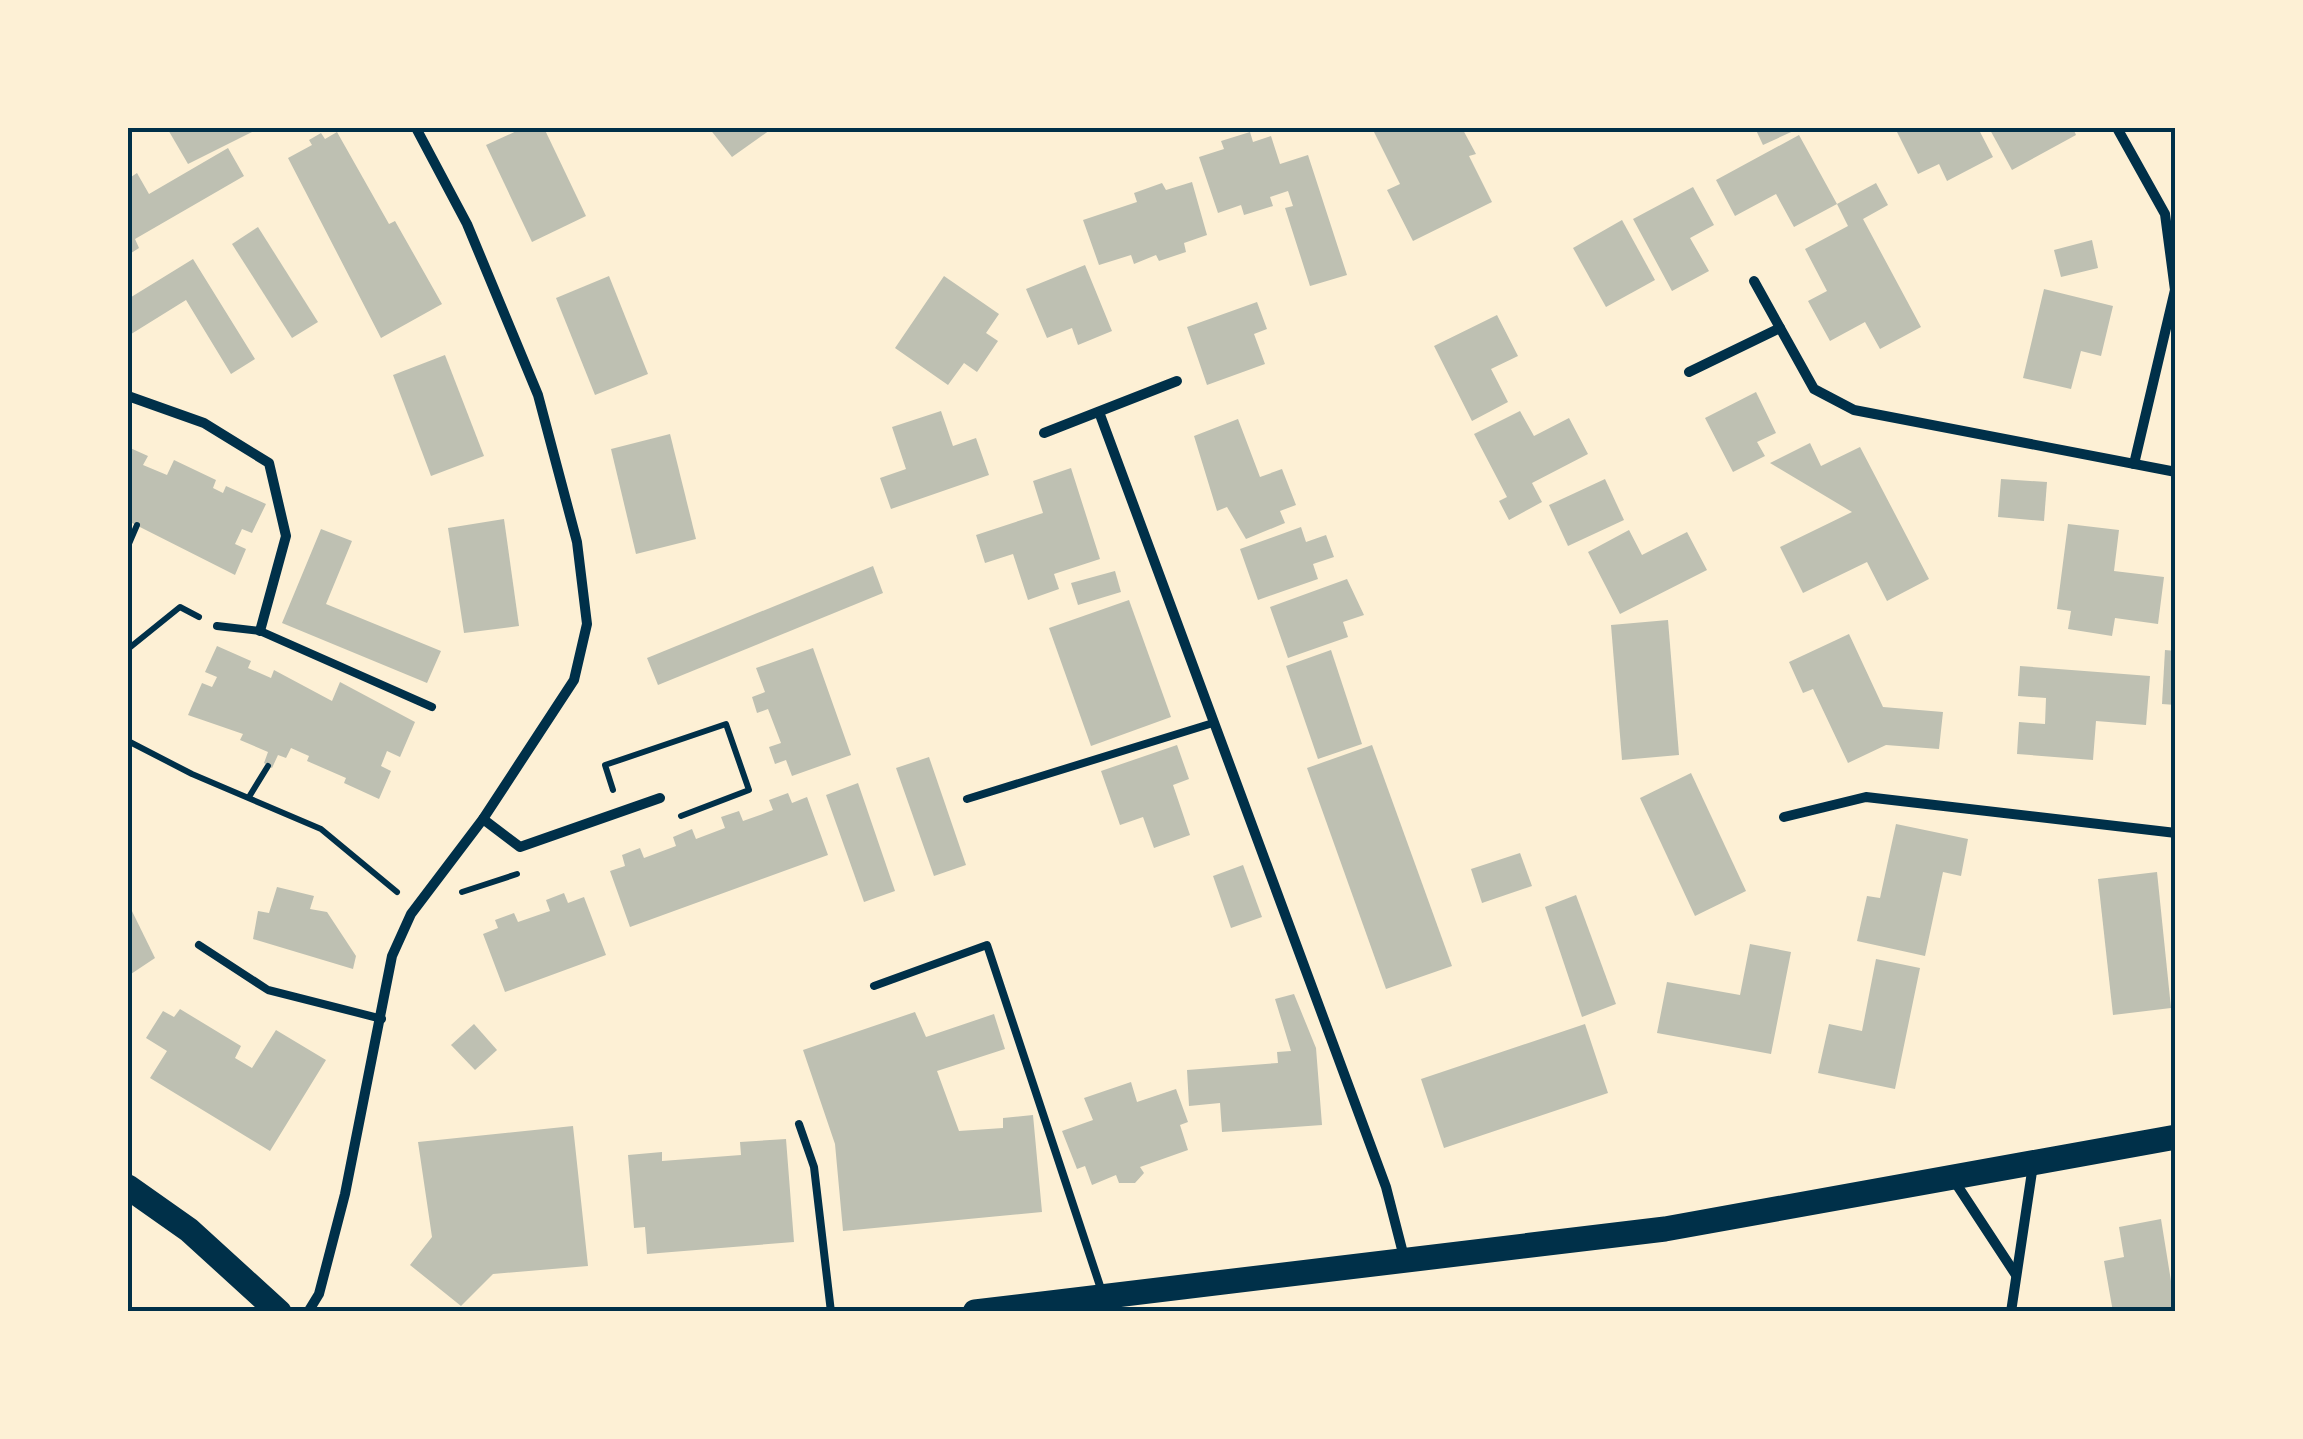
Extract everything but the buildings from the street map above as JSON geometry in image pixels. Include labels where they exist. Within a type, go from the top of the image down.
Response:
[{"type":"main road","points":[[975,1312],[1665,1229],[2176,1137]]},
{"type":"main road","points":[[128,1187],[189,1230],[279,1312]]},
{"type":"street","points":[[308,1312],[320,1294],[328,1261],[382,1020],[392,956],[416,907],[483,819],[574,680],[587,624],[577,542],[538,394],[466,224],[416,128]]},
{"type":"street","points":[[2118,128],[2165,214],[2175,290],[2134,464]]},
{"type":"street","points":[[1754,281],[1814,389],[1854,410],[2176,472]]},
{"type":"street","points":[[1689,372],[1780,328]]},
{"type":"street","points":[[1044,433],[1177,381]]},
{"type":"street","points":[[128,396],[204,423],[269,463],[286,536],[260,630]]},
{"type":"street","points":[[1098,412],[1386,1187],[1405,1261]]},
{"type":"street","points":[[1784,818],[1866,797],[2176,833]]},
{"type":"street","points":[[483,819],[520,848],[660,798]]},
{"type":"street","points":[[2011,1312],[2033,1164]]},
{"type":"street","points":[[1952,1178],[2016,1275]]},
{"type":"lane","points":[[216,626],[260,630],[432,707]]},
{"type":"lane","points":[[967,799],[1213,723]]},
{"type":"lane","points":[[199,944],[268,990],[382,1020]]},
{"type":"lane","points":[[874,986],[988,945],[1104,1296]]},
{"type":"lane","points":[[799,1124],[814,1166],[831,1312]]},
{"type":"path","points":[[128,546],[137,525]]},
{"type":"path","points":[[128,649],[180,607],[216,626]]},
{"type":"path","points":[[128,741],[321,829],[416,907],[528,871]]},
{"type":"path","points":[[250,797],[268,766]]}]
